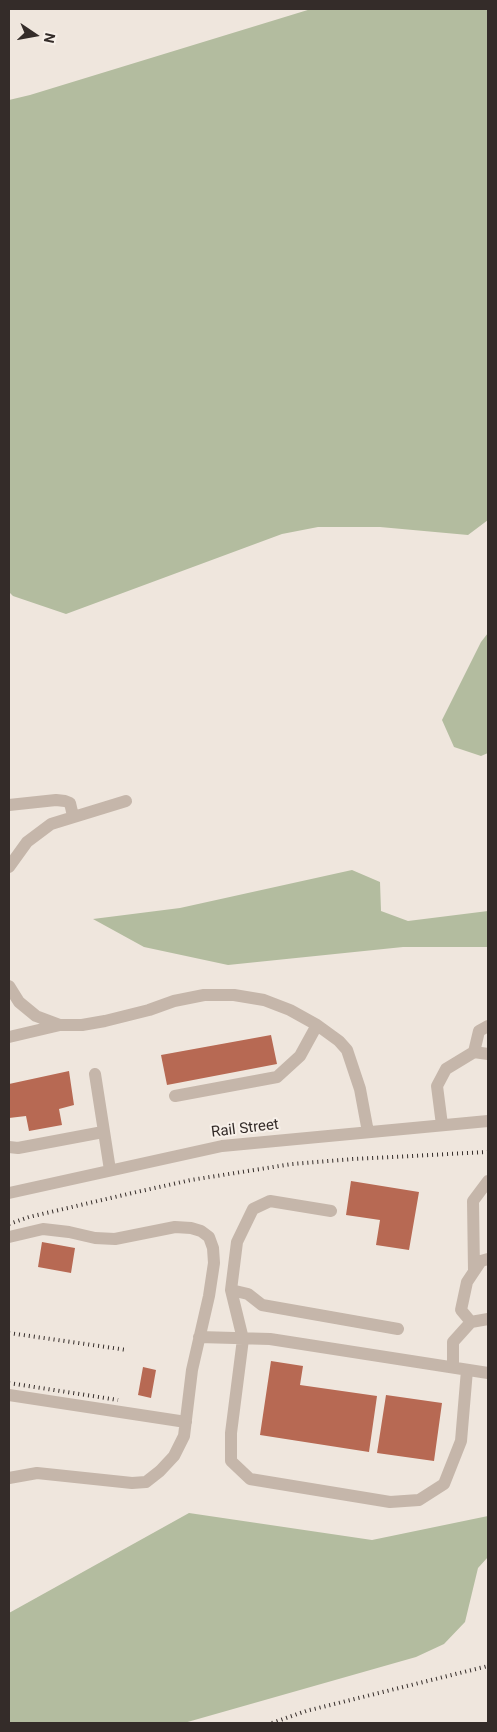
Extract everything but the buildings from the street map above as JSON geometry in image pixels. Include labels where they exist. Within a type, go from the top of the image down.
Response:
[{"type":"street","points":[[9,805],[56,800],[65,801],[70,803],[73,816]]},
{"type":"street","points":[[9,867],[27,842],[52,824],[126,801]]},
{"type":"street","points":[[9,986],[19,1002],[36,1016],[60,1025]]},
{"type":"street","points":[[9,1037],[60,1025],[82,1025],[105,1021],[150,1010],[174,1001],[204,995],[234,995],[264,1000],[290,1010],[317,1025],[348,1050],[360,1089],[368,1132]]},
{"type":"street","points":[[175,1096],[277,1077],[300,1056],[317,1025]]},
{"type":"street","points":[[474,1052],[479,1031],[488,1026]]},
{"type":"street","points":[[442,1125],[437,1086],[446,1070],[474,1052],[488,1054]]},
{"type":"street","points":[[95,1074],[110,1170]]},
{"type":"street","name":"Rail Street","points":[[9,1193],[222,1146],[488,1121]]},
{"type":"street","points":[[9,1146],[18,1148],[103,1132]]},
{"type":"street","points":[[474,1271],[473,1201],[488,1181]]},
{"type":"street","points":[[331,1210],[270,1201],[253,1209],[236,1242],[231,1290],[243,1338],[230,1434],[231,1461],[250,1479],[390,1502],[419,1500],[444,1484],[461,1441],[467,1370]]},
{"type":"street","points":[[9,1237],[43,1229],[95,1238],[115,1239],[174,1227],[191,1228],[201,1231],[209,1237],[214,1248],[212,1279],[192,1370],[184,1436],[174,1456],[146,1482],[132,1483],[37,1473],[9,1478]]},
{"type":"street","points":[[471,1322],[462,1310],[468,1282],[480,1261],[488,1259]]},
{"type":"street","points":[[231,1290],[248,1294],[262,1305],[398,1329]]},
{"type":"street","points":[[453,1367],[453,1342],[471,1322],[488,1319]]},
{"type":"street","points":[[199,1337],[270,1339],[488,1373]]},
{"type":"street","points":[[9,1395],[186,1422]]},
{"type":"green space","points":[[311,9],[488,9],[488,520],[468,535],[380,527],[318,527],[282,534],[66,614],[13,596],[9,592],[9,100]]},
{"type":"green space","points":[[488,633],[488,753],[481,756],[454,747],[442,720],[481,642]]},
{"type":"green space","points":[[352,870],[380,882],[381,911],[408,921],[488,911],[488,947],[403,947],[228,965],[144,947],[93,919],[180,908]]},
{"type":"green space","points":[[189,1513],[372,1540],[488,1516],[488,1557],[478,1568],[465,1622],[444,1644],[416,1657],[184,1723],[9,1723],[9,1613]]},
{"type":"railway","points":[[9,1224],[29,1217],[191,1180],[292,1164],[488,1152]]},
{"type":"railway","points":[[9,1333],[127,1350]]},
{"type":"railway","points":[[9,1383],[118,1400]]},
{"type":"railway","points":[[272,1723],[306,1711],[488,1666]]}]
